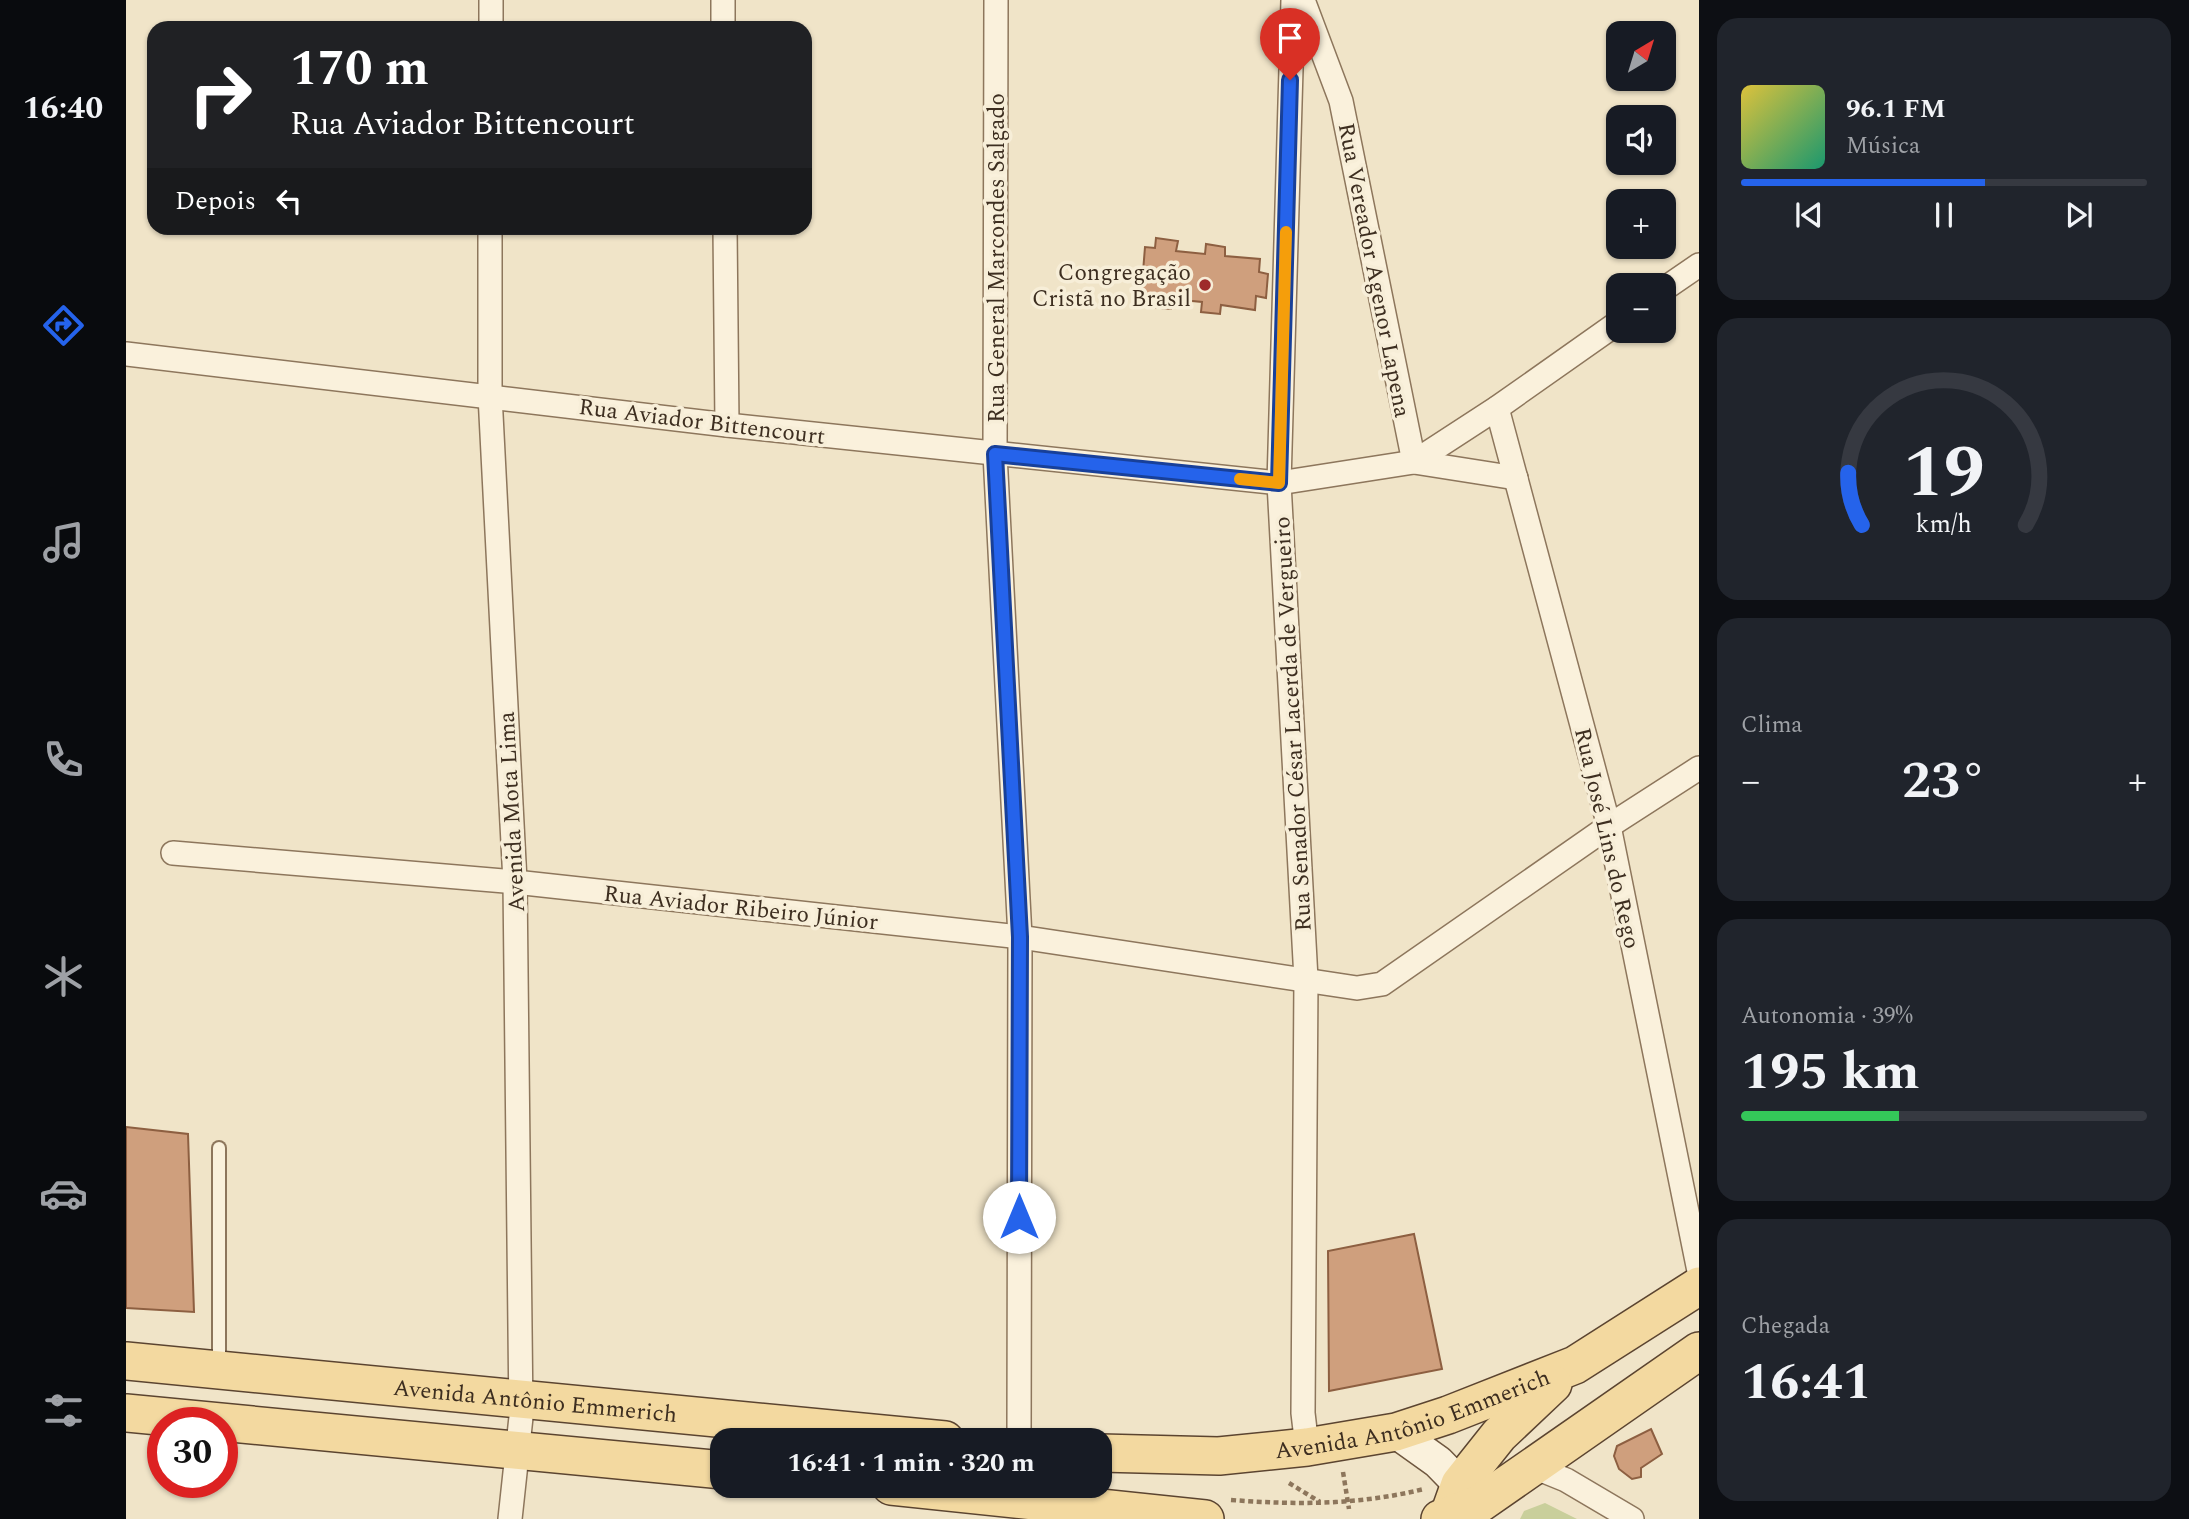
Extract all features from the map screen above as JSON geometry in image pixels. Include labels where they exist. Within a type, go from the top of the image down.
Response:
[{"type":"main road","name":"Avenida Antônio Emmerich","points":[[1112,1453],[1219,1456],[1323,1453],[1448,1415],[1575,1365],[1699,1286]]},
{"type":"main road","points":[[1460,1510],[1534,1467],[1699,1350]]},
{"type":"main road","name":"Avenida Antônio Emmerich","points":[[126,1362],[521,1397],[827,1428]]},
{"type":"main road","points":[[1460,1510],[1499,1435],[1575,1365]]},
{"type":"main road","points":[[126,1413],[710,1469]]},
{"type":"main road","points":[[1396,1432],[1416,1444],[1460,1510]]},
{"type":"main road","points":[[1499,1435],[1510,1454],[1534,1467]]},
{"type":"main road","points":[[958,1498],[1025,1510],[1205,1519]]},
{"type":"street","points":[[491,0],[491,21]]},
{"type":"street","points":[[723,0],[723,21]]},
{"type":"street","name":"Rua General Marcondes Salgado","points":[[996,0],[995,454],[1020,937],[1018,1428]]},
{"type":"street","name":"Rua Senador César Lacerda de Vergueiro","points":[[1293,0],[1279,483],[1306,979],[1303,1413],[1323,1453]]},
{"type":"street","name":"Rua Vereador Agenor Lapena","points":[[1303,0],[1341,101],[1414,462]]},
{"type":"street","name":"Avenida Mota Lima","points":[[490,235],[490,395],[515,882],[521,1397],[510,1519]]},
{"type":"street","points":[[725,235],[727,425]]},
{"type":"street","points":[[1676,281],[1699,265]]},
{"type":"street","points":[[1414,462],[1497,408],[1606,331]]},
{"type":"street","name":"Rua Aviador Bittencourt","points":[[126,354],[727,425],[1279,483],[1414,462]]},
{"type":"street","name":"Rua José Lins do Rego","points":[[1497,408],[1609,826],[1699,1271]]},
{"type":"street","points":[[1414,462],[1516,478]]},
{"type":"street","name":"Rua Aviador Ribeiro Júnior","points":[[173,853],[515,882],[1020,937],[1357,988],[1382,984],[1609,826],[1699,768]]},
{"type":"street","points":[[1534,1467],[1566,1480],[1632,1519]]},
{"type":"lane","points":[[219,1148],[219,1370]]},
{"type":"path","points":[[1323,1453],[1349,1509]]},
{"type":"green space","points":[[1545,1503],[1577,1519],[1520,1519],[1524,1511]]},
{"type":"building","name":"Congregação Cristã no Brasil","points":[[1156,238],[1178,241],[1176,251],[1205,254],[1206,244],[1225,247],[1225,256],[1260,259],[1259,272],[1268,274],[1266,298],[1256,296],[1255,310],[1221,305],[1220,314],[1201,312],[1202,302],[1172,299],[1171,309],[1151,307],[1151,298],[1141,297],[1145,247],[1155,248]]},
{"type":"building","points":[[126,1127],[188,1134],[194,1312],[126,1308]]},
{"type":"building","points":[[1414,1234],[1442,1369],[1329,1391],[1328,1251]]},
{"type":"building","points":[[1651,1429],[1662,1454],[1641,1468],[1641,1477],[1632,1479],[1619,1469],[1614,1456],[1617,1446]]},
{"type":"slow traffic","points":[[1240,479],[1279,483],[1286,232]]},
{"type":"place","name":"Congregação Cristã no Brasil","points":[[1205,285]]},
{"type":"route","points":[[1019,1217],[1020,937],[995,454],[1279,483],[1290,80]]}]
